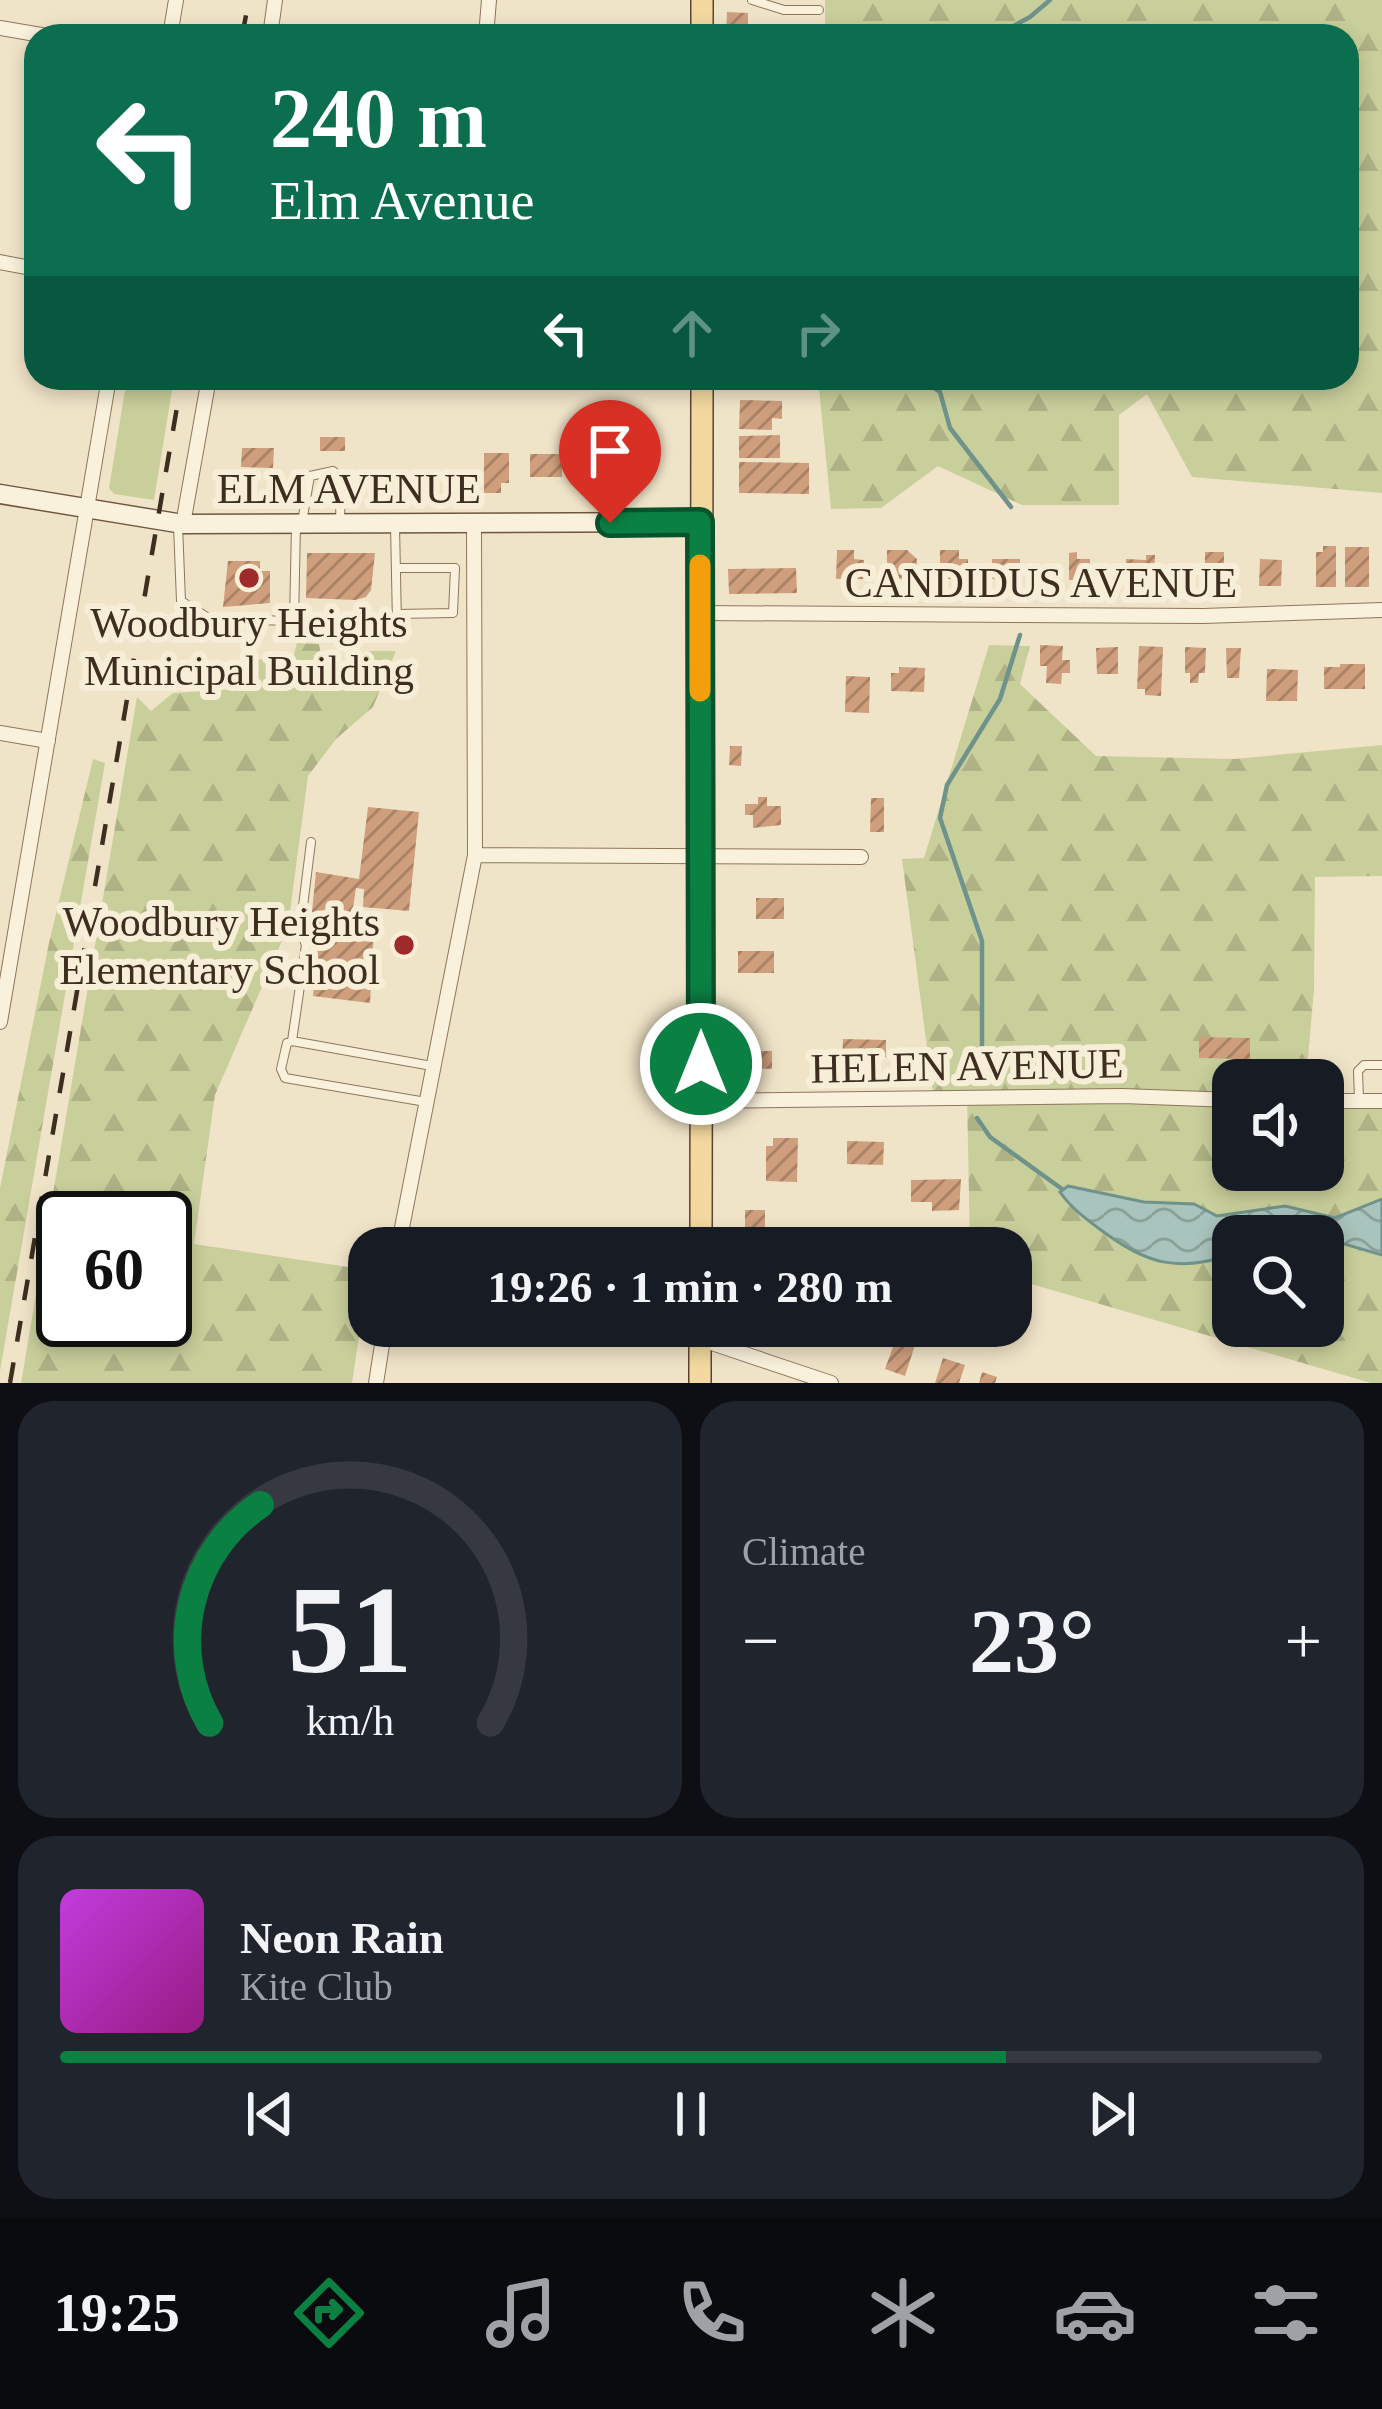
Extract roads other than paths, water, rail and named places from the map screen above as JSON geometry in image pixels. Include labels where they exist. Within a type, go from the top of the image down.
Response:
[{"type":"main road","points":[[701,1227],[702,390]]},
{"type":"main road","name":"ELM AVENUE","points":[[0,494],[180,524],[700,522]]},
{"type":"main road","points":[[700,1347],[700,1383]]},
{"type":"street","points":[[0,1022],[4,971],[107,390]]},
{"type":"street","points":[[180,524],[207,390]]},
{"type":"street","points":[[402,1227],[476,855],[474,524]]},
{"type":"street","name":"CANDIDUS AVENUE","points":[[700,613],[1203,616],[1382,610]]},
{"type":"street","points":[[0,733],[48,741]]},
{"type":"street","points":[[476,855],[861,857]]},
{"type":"street","name":"HELEN AVENUE","points":[[701,1101],[1212,1099]]},
{"type":"street","points":[[1344,1101],[1382,1101]]},
{"type":"street","points":[[376,1383],[382,1347]]},
{"type":"street","points":[[737,1347],[831,1383]]},
{"type":"lane","points":[[752,0],[784,10],[819,10]]},
{"type":"lane","points":[[294,621],[299,523],[310,476],[333,471],[341,478],[340,524]]},
{"type":"lane","points":[[180,524],[181,601],[210,619],[397,624],[395,524]]},
{"type":"lane","points":[[396,568],[455,568],[453,614],[397,614]]},
{"type":"lane","points":[[292,1040],[306,945],[300,929],[311,842]]},
{"type":"lane","points":[[427,1102],[285,1078],[281,1069],[287,1042],[292,1040],[434,1066]]},
{"type":"lane","points":[[1359,1101],[1358,1072],[1364,1065],[1382,1064]]},
{"type":"water","points":[[1068,1186],[1144,1202],[1194,1204],[1215,1215],[1212,1260],[1179,1264],[1148,1258],[1117,1242],[1060,1192]]},
{"type":"water","points":[[1382,1199],[1382,1255],[1344,1244],[1342,1215]]},
{"type":"water","points":[[1285,1206],[1322,1215],[1224,1215]]},
{"type":"waterway","points":[[1017,24],[1050,0]]},
{"type":"waterway","points":[[937,390],[950,428],[1011,507]]},
{"type":"waterway","points":[[978,1083],[982,941],[940,818],[947,785],[1000,699],[1020,635]]},
{"type":"waterway","points":[[977,1118],[990,1137],[1062,1189]]},
{"type":"railway","points":[[244,24],[249,0]]},
{"type":"railway","points":[[10,1383],[180,390]]},
{"type":"place","name":"Woodbury Heights Municipal Building","points":[[249,578]]},
{"type":"place","name":"Woodbury Heights Elementary School","points":[[404,945]]}]
